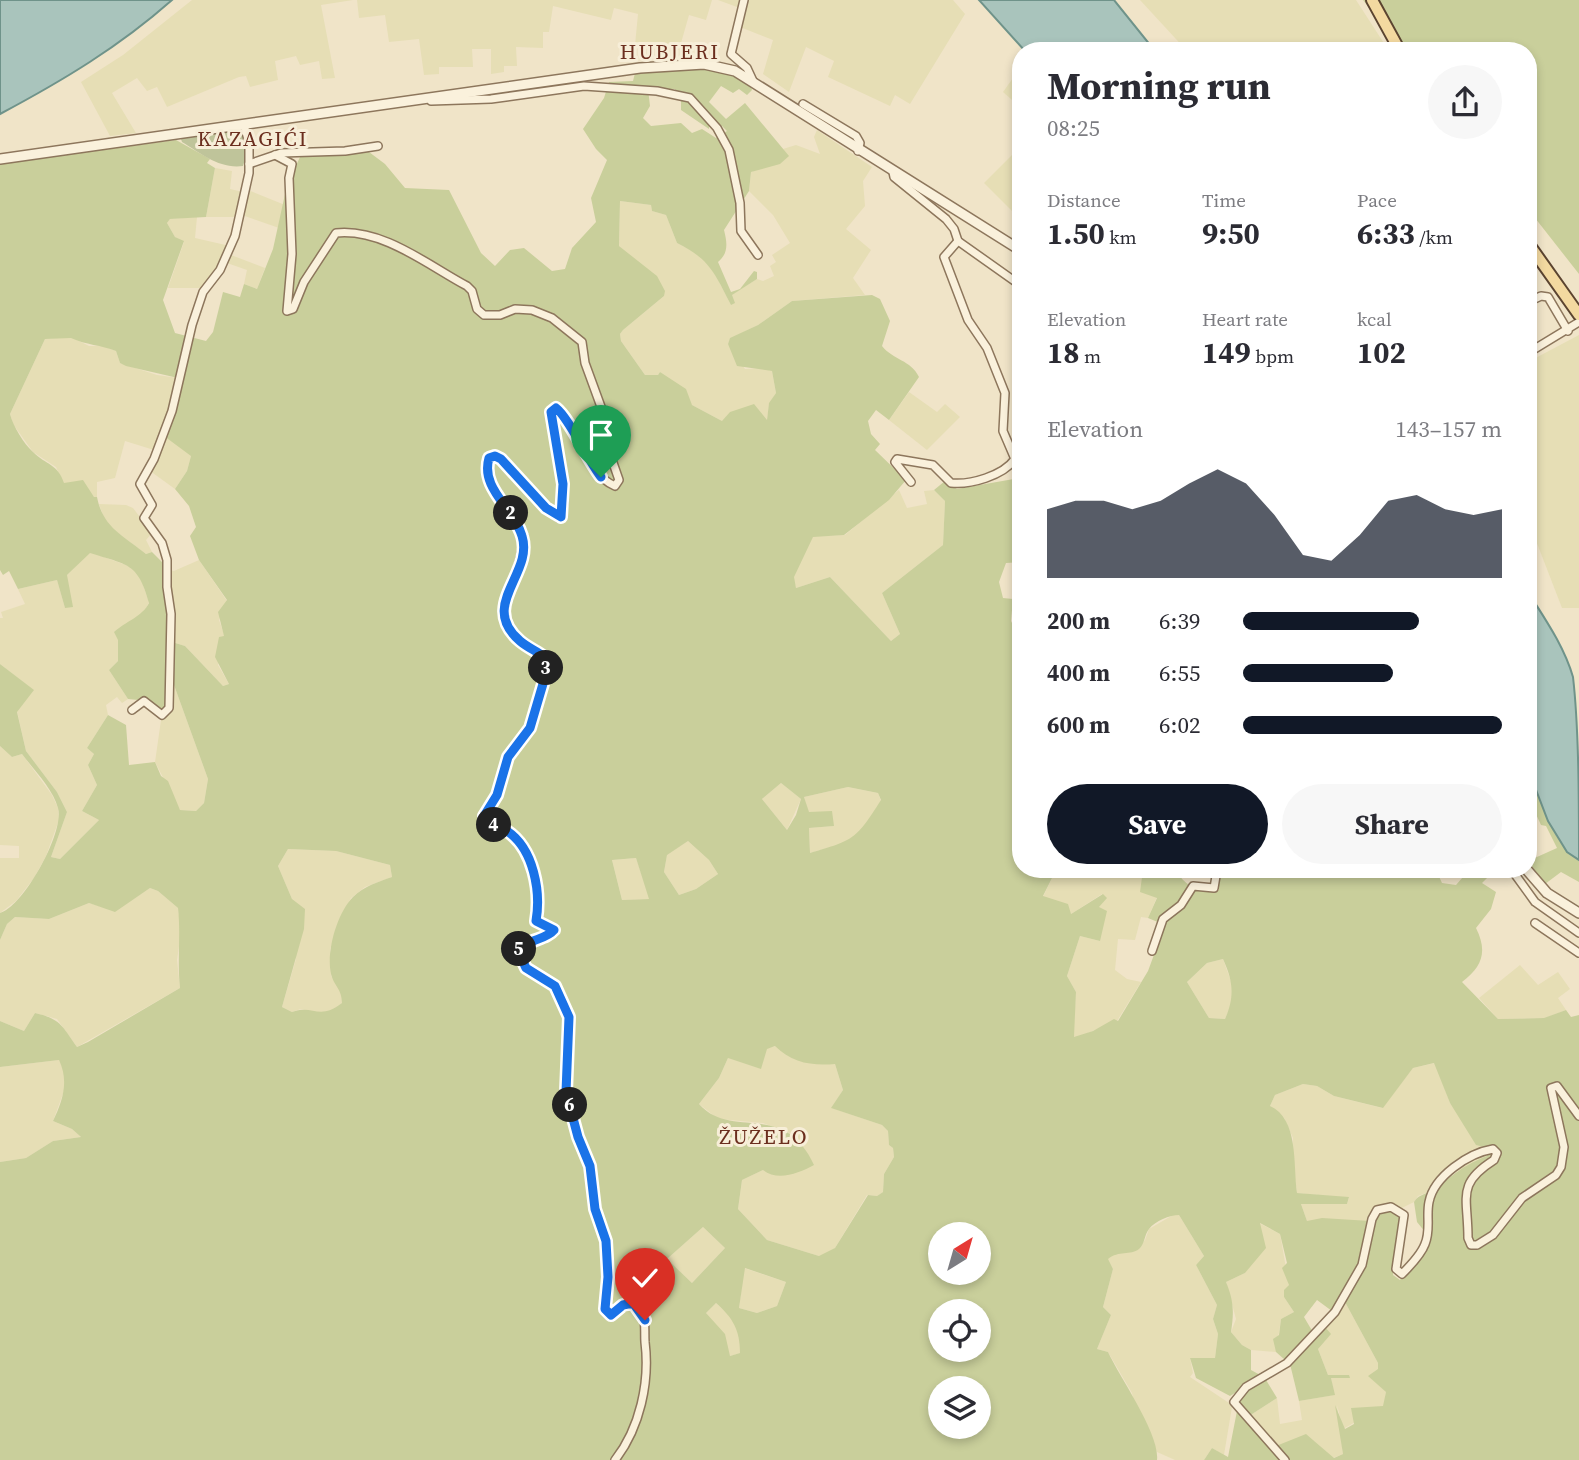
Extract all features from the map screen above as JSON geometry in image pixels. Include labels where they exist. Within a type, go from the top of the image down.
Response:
[{"type":"main road","points":[[1372,0],[1395,42]]},
{"type":"main road","points":[[1537,256],[1579,315]]},
{"type":"street","points":[[744,0],[731,54],[747,68],[753,81]]},
{"type":"street","points":[[0,159],[109,141],[244,125],[607,73],[704,64],[735,71],[753,81],[858,151],[1012,245]]},
{"type":"street","points":[[424,100],[491,99],[584,86],[657,91],[690,98],[717,128],[729,150],[740,203],[741,231],[758,255]]},
{"type":"street","points":[[803,104],[856,136],[860,145],[858,151]]},
{"type":"street","points":[[132,710],[144,701],[162,715],[169,708],[171,614],[167,560],[162,543],[144,518],[152,505],[140,484],[154,459],[172,411],[192,325],[203,292],[220,270],[235,236],[249,163],[244,125]]},
{"type":"street","points":[[249,163],[275,155],[378,146]]},
{"type":"street","points":[[275,155],[292,164],[289,178],[292,254],[286,311],[293,309],[304,282],[337,233],[385,241],[429,261],[467,286],[472,291],[477,309],[484,314],[500,315],[515,309],[532,310],[552,318],[577,336],[584,347],[585,363],[604,415],[611,457],[619,480],[615,486],[601,477],[586,458],[559,409],[555,408],[551,412],[563,484],[563,512],[559,518],[546,508],[498,457],[492,456],[488,464],[489,482],[515,519],[524,546],[522,561],[504,604],[504,616],[520,642],[543,656],[546,668],[530,728],[508,757],[497,795],[484,816],[488,822],[516,838],[530,858],[540,907],[536,921],[554,930],[550,935],[523,945],[518,956],[526,968],[555,986],[569,1017],[566,1092],[578,1137],[590,1166],[595,1209],[606,1241],[608,1277],[605,1309],[611,1315],[623,1305],[633,1303],[645,1320],[647,1376],[635,1425],[615,1460]]},
{"type":"street","points":[[893,172],[894,177],[946,219],[954,229],[958,241],[1012,275]]},
{"type":"street","points":[[958,241],[944,257],[968,320],[987,348],[1005,393],[1003,430],[1012,452]]},
{"type":"street","points":[[1537,298],[1548,297],[1569,331]]},
{"type":"street","points":[[1537,348],[1569,331],[1579,322]]},
{"type":"street","points":[[911,482],[895,462],[897,459],[933,465],[951,483],[962,484],[1007,468],[1012,462]]},
{"type":"street","points":[[1152,951],[1163,919],[1181,905],[1192,886],[1214,888],[1216,878]]},
{"type":"street","points":[[1518,878],[1535,902],[1579,933]]},
{"type":"street","points":[[1534,878],[1547,894],[1579,913]]},
{"type":"street","points":[[1535,923],[1579,953]]},
{"type":"street","points":[[1285,1460],[1234,1402],[1246,1388],[1287,1363],[1335,1312],[1362,1265],[1377,1210],[1391,1206],[1404,1215],[1396,1269],[1402,1274],[1424,1248],[1429,1231],[1428,1205],[1438,1183],[1457,1165],[1493,1149],[1497,1153],[1494,1160],[1476,1171],[1466,1188],[1468,1238],[1471,1245],[1477,1245],[1493,1235],[1522,1198],[1556,1175],[1561,1167],[1564,1147],[1551,1088],[1557,1086],[1579,1116]]},
{"type":"shaded area","points":[[192,0],[353,0],[321,5],[335,78],[322,79],[319,61],[300,65],[296,56],[275,61],[278,80],[250,87],[246,76],[239,77],[167,107],[157,87],[147,91],[137,78],[112,93],[136,133],[110,136],[81,82],[123,55]]},
{"type":"shaded area","points":[[357,0],[712,0],[706,20],[689,15],[679,50],[635,45],[638,14],[614,8],[611,20],[553,6],[549,32],[543,32],[543,48],[516,47],[517,66],[504,66],[504,72],[491,74],[491,49],[472,49],[473,67],[439,67],[439,74],[424,75],[419,39],[389,42],[385,15],[359,18]]},
{"type":"shaded area","points":[[718,0],[953,0],[965,14],[910,104],[895,95],[890,106],[828,77],[834,61],[806,47],[789,92],[763,74],[773,40],[740,27],[745,10]]},
{"type":"shaded area","points":[[1140,0],[1356,0],[1383,42],[1179,42]]},
{"type":"shaded area","points":[[1012,79],[1012,100],[1003,92]]},
{"type":"shaded area","points":[[817,130],[872,167],[863,181],[865,206],[846,229],[871,250],[853,278],[865,295],[792,301],[758,325],[730,339],[728,344],[745,369],[762,368],[772,371],[776,393],[769,404],[767,421],[758,411],[722,421],[692,405],[660,372],[658,375],[645,375],[621,341],[620,334],[623,330],[664,296],[619,246],[620,201],[651,205],[652,211],[666,215],[677,243],[697,253],[711,266],[731,305],[731,295],[757,279],[763,281],[774,276],[770,266],[776,262],[772,255],[790,243],[773,215],[749,191],[751,172],[788,156],[783,149],[796,145],[820,154],[814,137]]},
{"type":"shaded area","points":[[1012,155],[1012,211],[984,183]]},
{"type":"shaded area","points":[[215,168],[232,171],[230,189],[243,192],[237,217],[206,217]]},
{"type":"shaded area","points":[[248,190],[285,205],[279,228],[242,215]]},
{"type":"shaded area","points":[[197,217],[195,238],[230,246],[218,269],[203,288],[168,288],[184,242],[175,237],[167,223],[170,219]]},
{"type":"shaded area","points":[[231,255],[265,268],[257,289],[244,284],[247,270],[227,263]]},
{"type":"shaded area","points":[[1579,335],[1579,608],[1562,608],[1537,543],[1537,357]]},
{"type":"shaded area","points":[[71,337],[89,346],[104,346],[116,351],[120,363],[157,375],[178,378],[191,456],[187,471],[175,489],[146,468],[154,450],[125,441],[115,478],[97,482],[97,497],[94,497],[89,491],[63,483],[56,467],[33,452],[13,424],[10,414],[45,339]]},
{"type":"shaded area","points":[[909,392],[937,412],[945,404],[960,417],[927,450],[889,420]]},
{"type":"shaded area","points":[[899,490],[907,508],[927,504],[924,491],[934,490],[945,501],[943,545],[882,593],[900,634],[891,641],[830,577],[796,588],[793,577],[813,536],[845,535]]},
{"type":"shaded area","points":[[99,504],[126,505],[133,508],[152,533],[146,540],[152,552],[146,554],[106,524]]},
{"type":"shaded area","points":[[90,552],[126,565],[139,573],[149,602],[145,611],[118,640],[118,661],[109,670],[128,699],[122,703],[117,697],[106,705],[108,715],[87,748],[94,754],[88,765],[97,785],[82,811],[99,820],[60,859],[51,857],[67,812],[57,792],[26,751],[17,711],[33,690],[0,664],[0,618],[3,618],[1,612],[25,604],[18,589],[57,580],[65,608],[67,575]]},
{"type":"shaded area","points":[[199,560],[227,601],[219,620],[225,637],[218,665],[229,684],[223,686],[185,646],[172,642],[174,612],[170,570],[174,571]]},
{"type":"shaded area","points":[[174,685],[208,779],[204,803],[196,811],[180,810],[155,762],[162,713]]},
{"type":"shaded area","points":[[0,746],[12,757],[22,754],[52,795],[58,808],[59,820],[46,856],[34,878],[16,901],[0,913],[0,858],[19,858],[19,846],[0,845]]},
{"type":"shaded area","points":[[781,783],[801,799],[787,830],[762,799]]},
{"type":"shaded area","points":[[848,787],[878,793],[881,801],[860,833],[849,842],[810,853],[809,828],[834,826],[808,812],[804,797]]},
{"type":"shaded area","points":[[688,841],[709,860],[718,874],[696,889],[679,895],[664,872],[667,854]]},
{"type":"shaded area","points":[[288,849],[336,851],[390,865],[392,877],[365,887],[351,898],[342,916],[330,949],[331,976],[342,991],[342,1003],[331,1012],[320,1014],[301,1009],[292,1012],[282,1007],[296,959],[292,899],[278,866]]},
{"type":"shaded area","points":[[636,858],[650,899],[622,900],[612,860]]},
{"type":"shaded area","points":[[1052,878],[1143,878],[1157,897],[1148,918],[1141,917],[1135,940],[1118,939],[1115,970],[1127,979],[1141,982],[1117,1021],[1073,1037],[1076,992],[1067,976],[1080,936],[1100,941],[1099,907],[1102,894],[1071,914],[1043,897]]},
{"type":"shaded area","points":[[150,888],[158,891],[178,908],[181,932],[177,960],[180,988],[77,1047],[57,1019],[35,1013],[24,1031],[0,1021],[0,940],[7,924],[15,917],[49,919],[89,903],[115,911]]},
{"type":"shaded area","points":[[1223,959],[1233,987],[1232,1004],[1225,1019],[1209,1018],[1187,982],[1207,963]]},
{"type":"shaded area","points":[[1520,965],[1538,985],[1558,972],[1570,989],[1558,998],[1566,1010],[1545,1018],[1498,1019],[1479,998]]},
{"type":"shaded area","points":[[776,1046],[835,1064],[843,1090],[832,1108],[882,1125],[888,1131],[889,1145],[893,1148],[894,1157],[884,1174],[883,1192],[877,1196],[867,1195],[835,1248],[827,1255],[819,1256],[767,1240],[738,1209],[742,1180],[763,1170],[789,1133],[763,1123],[718,1119],[699,1104],[719,1078],[728,1058]]},
{"type":"shaded area","points":[[59,1060],[66,1074],[64,1091],[53,1121],[72,1129],[81,1137],[53,1141],[26,1158],[0,1162],[0,1067]]},
{"type":"shaded area","points":[[1435,1063],[1450,1103],[1484,1147],[1487,1156],[1450,1175],[1436,1189],[1418,1196],[1414,1202],[1402,1208],[1383,1204],[1376,1208],[1370,1221],[1307,1221],[1301,1204],[1347,1204],[1349,1198],[1297,1193],[1292,1155],[1293,1138],[1284,1118],[1270,1106],[1275,1095],[1303,1084],[1317,1086],[1334,1096],[1382,1108],[1413,1068]]},
{"type":"shaded area","points":[[1173,1215],[1179,1215],[1204,1256],[1196,1265],[1217,1305],[1213,1319],[1218,1334],[1215,1358],[1190,1358],[1193,1373],[1190,1377],[1232,1407],[1224,1455],[1212,1448],[1204,1460],[1175,1460],[1157,1452],[1134,1404],[1132,1393],[1108,1352],[1097,1349],[1111,1315],[1103,1307],[1113,1269],[1107,1259],[1116,1252],[1133,1252],[1145,1240],[1149,1229]]},
{"type":"shaded area","points":[[1259,1223],[1280,1234],[1289,1285],[1284,1297],[1294,1312],[1281,1319],[1276,1352],[1251,1350],[1242,1345],[1231,1332],[1236,1319],[1226,1282],[1245,1273]]},
{"type":"shaded area","points":[[703,1227],[725,1248],[692,1283],[667,1259]]},
{"type":"shaded area","points":[[744,1268],[786,1282],[777,1306],[757,1313],[739,1308]]},
{"type":"shaded area","points":[[1345,1302],[1378,1363],[1386,1392],[1384,1406],[1343,1429],[1337,1405],[1343,1454],[1333,1458],[1314,1441],[1276,1447],[1249,1416],[1277,1398],[1280,1424],[1302,1420],[1299,1401],[1334,1395],[1331,1378],[1349,1375],[1328,1375],[1318,1349],[1325,1327]]},
{"type":"shaded area","points":[[716,1303],[730,1316],[741,1334],[741,1353],[730,1356],[706,1313]]},
{"type":"green space","points":[[1363,0],[1579,0],[1579,274],[1537,220],[1537,42],[1396,42]]},
{"type":"green space","points":[[702,66],[731,73],[750,84],[752,90],[747,95],[739,89],[733,93],[721,86],[709,102],[726,119],[745,103],[789,156],[780,164],[751,172],[749,191],[724,230],[726,251],[718,262],[731,292],[740,289],[754,271],[757,272],[757,279],[732,295],[735,303],[731,305],[716,276],[704,261],[677,243],[666,215],[652,211],[651,205],[620,201],[619,246],[657,276],[665,291],[664,296],[620,334],[621,341],[645,375],[658,375],[660,372],[686,389],[692,405],[722,421],[730,412],[754,404],[767,420],[769,403],[776,393],[772,371],[737,366],[728,344],[730,338],[758,325],[792,301],[872,295],[880,299],[890,321],[882,346],[916,371],[919,377],[889,420],[876,410],[868,421],[871,434],[880,444],[875,450],[906,480],[889,500],[844,535],[813,537],[794,577],[796,588],[830,577],[891,641],[900,634],[882,593],[943,545],[945,501],[934,490],[945,481],[957,489],[1012,479],[1012,563],[1006,563],[999,582],[1003,598],[1012,599],[1012,878],[1052,878],[1043,896],[1068,904],[1071,914],[1103,894],[1107,898],[1099,907],[1107,911],[1100,941],[1080,936],[1067,976],[1076,992],[1074,1037],[1093,1031],[1114,1019],[1118,1021],[1148,971],[1165,925],[1148,918],[1157,898],[1140,892],[1142,878],[1182,878],[1194,888],[1206,891],[1219,890],[1219,878],[1440,878],[1442,883],[1456,885],[1462,878],[1487,878],[1482,883],[1496,892],[1491,909],[1476,928],[1482,944],[1481,958],[1474,971],[1462,982],[1498,1019],[1544,1018],[1566,1010],[1571,1017],[1579,1015],[1579,1460],[1204,1460],[1212,1448],[1228,1457],[1237,1411],[1271,1448],[1306,1434],[1334,1458],[1343,1454],[1335,1405],[1345,1429],[1354,1424],[1351,1408],[1383,1406],[1386,1392],[1368,1376],[1378,1369],[1378,1363],[1345,1302],[1336,1314],[1317,1300],[1304,1317],[1314,1334],[1285,1360],[1276,1352],[1273,1339],[1279,1335],[1281,1319],[1294,1312],[1284,1297],[1284,1290],[1289,1285],[1282,1268],[1287,1263],[1280,1234],[1260,1223],[1266,1248],[1245,1273],[1226,1282],[1233,1307],[1231,1332],[1242,1345],[1251,1350],[1251,1370],[1262,1376],[1230,1396],[1196,1378],[1190,1358],[1215,1358],[1218,1334],[1213,1319],[1217,1305],[1196,1265],[1204,1256],[1179,1215],[1163,1219],[1152,1226],[1139,1249],[1108,1259],[1113,1269],[1103,1307],[1111,1315],[1097,1349],[1108,1352],[1138,1406],[1152,1436],[1157,1460],[0,1460],[0,1162],[26,1158],[53,1141],[81,1137],[72,1129],[53,1121],[64,1090],[64,1075],[59,1060],[0,1067],[0,1021],[24,1031],[35,1013],[44,1015],[60,1024],[77,1047],[180,988],[178,908],[158,891],[150,888],[115,912],[89,903],[49,919],[15,917],[7,924],[0,940],[0,913],[20,897],[40,867],[55,834],[58,808],[48,787],[22,754],[12,757],[0,746],[0,664],[34,690],[17,712],[26,751],[57,792],[67,812],[51,857],[60,859],[99,820],[82,811],[97,785],[88,765],[94,754],[87,748],[108,715],[126,725],[129,765],[155,762],[161,776],[168,781],[180,810],[196,811],[204,803],[208,779],[174,685],[172,706],[162,713],[149,701],[128,699],[109,670],[118,661],[118,640],[114,632],[138,615],[149,603],[135,572],[122,563],[90,553],[67,575],[73,607],[65,608],[57,580],[18,589],[9,571],[3,575],[0,570],[0,164],[176,140],[210,159],[207,163],[215,168],[206,217],[170,219],[167,223],[175,237],[184,241],[163,300],[175,333],[206,341],[213,332],[223,292],[240,297],[244,284],[257,289],[273,249],[287,185],[300,157],[311,151],[369,152],[385,164],[405,188],[449,190],[481,253],[495,266],[510,250],[524,248],[552,271],[565,269],[572,248],[596,222],[591,198],[607,160],[583,129],[604,98],[609,82],[633,81],[635,73]],"holes":[[[648,89],[675,89],[676,96],[681,97],[681,110],[709,129],[709,124],[722,126],[727,131],[716,138],[702,129],[692,133],[681,123],[651,126],[643,118],[650,106]],[[71,338],[110,349],[116,351],[120,363],[126,366],[178,378],[160,433],[191,456],[187,471],[175,489],[189,506],[196,527],[190,536],[199,560],[227,600],[218,612],[224,636],[219,637],[215,657],[229,684],[223,686],[185,646],[172,642],[174,612],[170,570],[152,552],[146,554],[115,530],[104,516],[97,497],[94,497],[83,480],[64,483],[55,468],[38,456],[16,429],[10,414],[45,339]],[[781,783],[801,799],[787,830],[762,799]],[[848,787],[878,793],[881,800],[866,823],[853,836],[837,845],[810,853],[809,828],[834,826],[832,811],[809,812],[804,797]],[[688,841],[709,860],[718,874],[696,889],[679,895],[664,872],[667,855]],[[288,849],[336,851],[390,865],[392,877],[357,893],[342,913],[330,955],[331,974],[341,994],[342,1003],[327,1011],[292,1012],[282,1007],[304,929],[305,909],[292,899],[278,866]],[[636,858],[649,899],[622,900],[612,860]],[[1223,959],[1229,974],[1231,996],[1225,1019],[1209,1018],[1187,982],[1207,963]],[[775,1046],[788,1056],[803,1062],[835,1064],[843,1090],[831,1108],[882,1125],[888,1131],[889,1145],[893,1148],[894,1157],[884,1174],[883,1192],[877,1196],[868,1195],[835,1248],[819,1256],[767,1240],[738,1209],[742,1180],[763,1170],[782,1176],[814,1165],[802,1145],[788,1133],[773,1126],[727,1120],[712,1115],[699,1104],[719,1078],[728,1058],[761,1069],[767,1049]],[[1434,1063],[1450,1103],[1476,1145],[1484,1147],[1487,1156],[1461,1169],[1414,1202],[1417,1222],[1430,1238],[1400,1280],[1393,1275],[1393,1268],[1402,1216],[1387,1208],[1376,1214],[1373,1228],[1370,1221],[1322,1218],[1307,1221],[1301,1204],[1347,1204],[1349,1197],[1297,1193],[1290,1132],[1286,1121],[1270,1106],[1275,1095],[1303,1084],[1317,1086],[1334,1096],[1383,1108],[1413,1068]],[[703,1227],[725,1248],[692,1283],[667,1259]],[[745,1268],[786,1282],[777,1306],[757,1313],[739,1308]],[[716,1303],[727,1314],[737,1331],[740,1353],[730,1356],[725,1334],[706,1313]]]},
{"type":"green space","points":[[240,130],[246,147],[243,166],[226,165],[211,160],[182,142],[180,136]]},
{"type":"green space","points":[[1537,792],[1560,842],[1579,860],[1579,882],[1561,872],[1545,884],[1537,873],[1537,857],[1557,848],[1546,826],[1541,825],[1537,816]]},
{"type":"green space","points":[[1325,1327],[1331,1334],[1318,1349],[1328,1375],[1349,1375],[1350,1378],[1331,1378],[1335,1395],[1299,1401],[1290,1364]]},
{"type":"green space","points":[[1266,1380],[1277,1398],[1249,1416],[1240,1408],[1238,1399],[1247,1390]]},
{"type":"water","points":[[0,0],[172,0],[89,62],[0,114]]},
{"type":"water","points":[[979,0],[1114,0],[1148,42],[1017,42]]},
{"type":"water","points":[[1537,607],[1559,644],[1573,677],[1578,743],[1579,860],[1567,852],[1548,821],[1537,792]]},
{"type":"district","name":"HUBJERI","points":[[670,51]]},
{"type":"district","name":"KAZAGIĆI","points":[[253,138]]},
{"type":"district","name":"ŽUŽELO","points":[[764,1136]]},
{"type":"route","points":[[601,477],[586,458],[563,414],[556,408],[551,412],[563,484],[564,505],[561,517],[546,508],[501,459],[495,456],[489,458],[491,488],[515,519],[523,536],[524,546],[522,561],[504,604],[504,616],[520,642],[543,656],[546,668],[530,728],[508,757],[497,795],[484,816],[485,820],[516,838],[530,858],[540,907],[536,921],[554,928],[550,935],[519,948],[518,956],[532,973],[555,986],[566,1005],[569,1017],[566,1033],[566,1092],[578,1137],[590,1166],[595,1209],[606,1241],[608,1277],[605,1309],[607,1314],[611,1315],[628,1302],[633,1303],[643,1312],[645,1320]]}]
